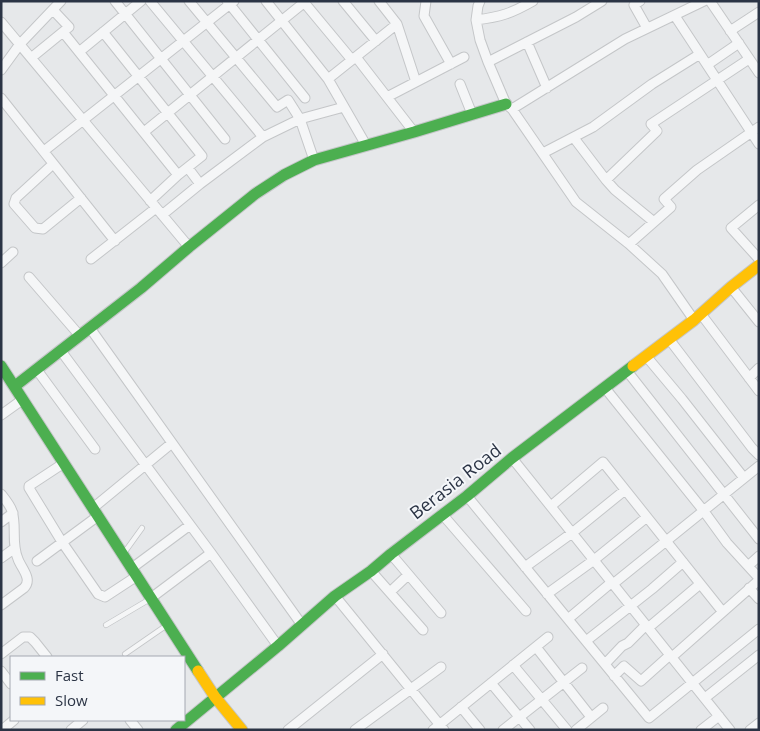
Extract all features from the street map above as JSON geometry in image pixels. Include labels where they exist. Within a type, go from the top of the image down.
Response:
[{"type":"street","points":[[1,70],[20,44],[61,1]]},
{"type":"street","points":[[115,1],[225,138]]},
{"type":"street","points":[[79,52],[141,1]]},
{"type":"street","points":[[150,1],[263,137]]},
{"type":"street","points":[[189,1],[277,107],[288,100],[300,119],[314,160]]},
{"type":"street","points":[[266,1],[328,79],[366,145]]},
{"type":"street","points":[[343,1],[376,41]]},
{"type":"street","points":[[380,1],[397,24],[416,82]]},
{"type":"street","points":[[426,1],[424,16],[450,64]]},
{"type":"street","points":[[480,1],[476,20],[480,40],[509,107],[576,202],[629,244],[662,274],[759,391]]},
{"type":"street","points":[[476,20],[498,17],[517,10],[533,1]]},
{"type":"street","points":[[488,62],[576,18],[602,1]]},
{"type":"street","points":[[640,1],[634,5],[647,28]]},
{"type":"street","points":[[15,386],[141,288],[255,194],[284,175],[314,160],[472,114],[509,107],[547,88],[625,39],[704,1]]},
{"type":"street","points":[[710,1],[759,73]]},
{"type":"street","points":[[44,151],[207,23],[230,2],[305,98]]},
{"type":"street","points":[[144,132],[304,2],[354,58],[414,132]]},
{"type":"street","points":[[31,58],[69,27],[53,10]]},
{"type":"street","points":[[730,31],[758,14]]},
{"type":"street","points":[[675,16],[718,81],[755,130],[759,144]]},
{"type":"street","points":[[1,22],[189,247]]},
{"type":"street","points":[[328,79],[397,24]]},
{"type":"street","points":[[63,32],[178,175]]},
{"type":"street","points":[[103,32],[202,156],[178,175],[156,208]]},
{"type":"street","points":[[527,42],[547,88]]},
{"type":"street","points":[[707,65],[739,43]]},
{"type":"street","points":[[543,153],[593,127],[652,84],[700,54]]},
{"type":"street","points":[[387,97],[464,57]]},
{"type":"street","points":[[606,180],[657,130],[651,124],[750,59]]},
{"type":"street","points":[[460,84],[472,114]]},
{"type":"street","points":[[1,98],[114,240]]},
{"type":"street","points":[[91,260],[156,208],[200,184],[263,137],[300,119],[344,107]]},
{"type":"street","points":[[629,244],[672,207],[664,199],[697,170],[755,130]]},
{"type":"street","points":[[574,138],[606,180],[654,222]]},
{"type":"street","points":[[53,164],[16,198],[14,204],[35,228],[43,228],[81,198]]},
{"type":"street","points":[[188,168],[200,184]]},
{"type":"street","points":[[759,206],[731,228],[759,259]]},
{"type":"street","points":[[1,263],[13,252]]},
{"type":"street","name":"Berasia Road","points":[[176,730],[278,646],[335,596],[371,571],[390,554],[467,496],[512,458],[697,317],[759,265]]},
{"type":"street","points":[[29,277],[80,336]]},
{"type":"street","points":[[731,287],[759,322]]},
{"type":"street","points":[[90,328],[302,625]]},
{"type":"street","points":[[669,338],[759,455]]},
{"type":"street","points":[[61,351],[278,646]]},
{"type":"street","points":[[646,356],[744,478]]},
{"type":"street","points":[[1,366],[215,697],[242,730]]},
{"type":"street","points":[[749,378],[759,368]]},
{"type":"street","points":[[37,370],[95,448]]},
{"type":"street","points":[[627,371],[759,539]]},
{"type":"street","points":[[605,388],[703,510],[727,543],[759,579],[641,681],[624,666],[614,676]]},
{"type":"street","points":[[1,415],[22,400]]},
{"type":"street","points":[[36,561],[62,542],[172,443]]},
{"type":"street","points":[[512,458],[730,730]]},
{"type":"street","points":[[551,506],[604,462],[722,611]]},
{"type":"street","points":[[64,463],[29,486],[29,488],[62,542],[101,596],[105,597],[190,525]]},
{"type":"street","points":[[568,619],[759,466]]},
{"type":"street","points":[[525,567],[572,533],[625,490]]},
{"type":"street","points":[[1,494],[13,513],[15,548],[28,580],[27,585],[1,605]]},
{"type":"street","points":[[467,496],[649,718],[759,629]]},
{"type":"street","points":[[1,522],[13,513]]},
{"type":"street","points":[[442,514],[526,611]]},
{"type":"street","points":[[547,594],[594,560],[647,517]]},
{"type":"street","points":[[1,558],[15,548]]},
{"type":"street","points":[[151,598],[211,553]]},
{"type":"street","points":[[390,554],[441,613]]},
{"type":"street","points":[[748,566],[759,556]]},
{"type":"street","points":[[586,641],[683,562]]},
{"type":"street","points":[[371,571],[423,630]]},
{"type":"street","points":[[390,592],[408,575]]},
{"type":"street","points":[[604,664],[622,646],[700,584]]},
{"type":"street","points":[[749,588],[759,599]]},
{"type":"street","points":[[335,596],[411,689],[439,728],[461,707],[548,637]]},
{"type":"street","points":[[1,654],[23,637],[30,637],[47,656]]},
{"type":"street","points":[[536,646],[591,717]]},
{"type":"street","points":[[291,729],[383,654]]},
{"type":"street","points":[[705,698],[759,655]]},
{"type":"street","points":[[513,665],[567,730]]},
{"type":"street","points":[[355,730],[442,667]]},
{"type":"street","points":[[503,730],[582,668]]},
{"type":"street","points":[[1,671],[10,683]]},
{"type":"street","points":[[491,683],[530,730]]},
{"type":"street","points":[[461,707],[480,730]]},
{"type":"street","points":[[576,730],[602,708]]},
{"type":"street","points":[[701,730],[719,716]]},
{"type":"street","points":[[2,730],[13,721]]},
{"type":"street","points":[[71,730],[82,721]]},
{"type":"street","points":[[750,730],[759,723]]},
{"type":"lane","points":[[123,554],[142,528]]},
{"type":"lane","points":[[106,625],[151,598]]},
{"type":"lane","points":[[124,654],[168,624]]},
{"type":"traffic: fast","points":[[15,386],[141,288],[255,194],[284,175],[314,160],[506,104]]},
{"type":"traffic: fast","points":[[1,366],[198,671]]},
{"type":"traffic: fast","points":[[176,730],[278,646],[335,596],[371,571],[467,496],[512,458],[633,366]]},
{"type":"traffic: slow","points":[[633,366],[694,320],[759,265]]},
{"type":"traffic: slow","points":[[198,671],[215,697],[242,730]]}]
